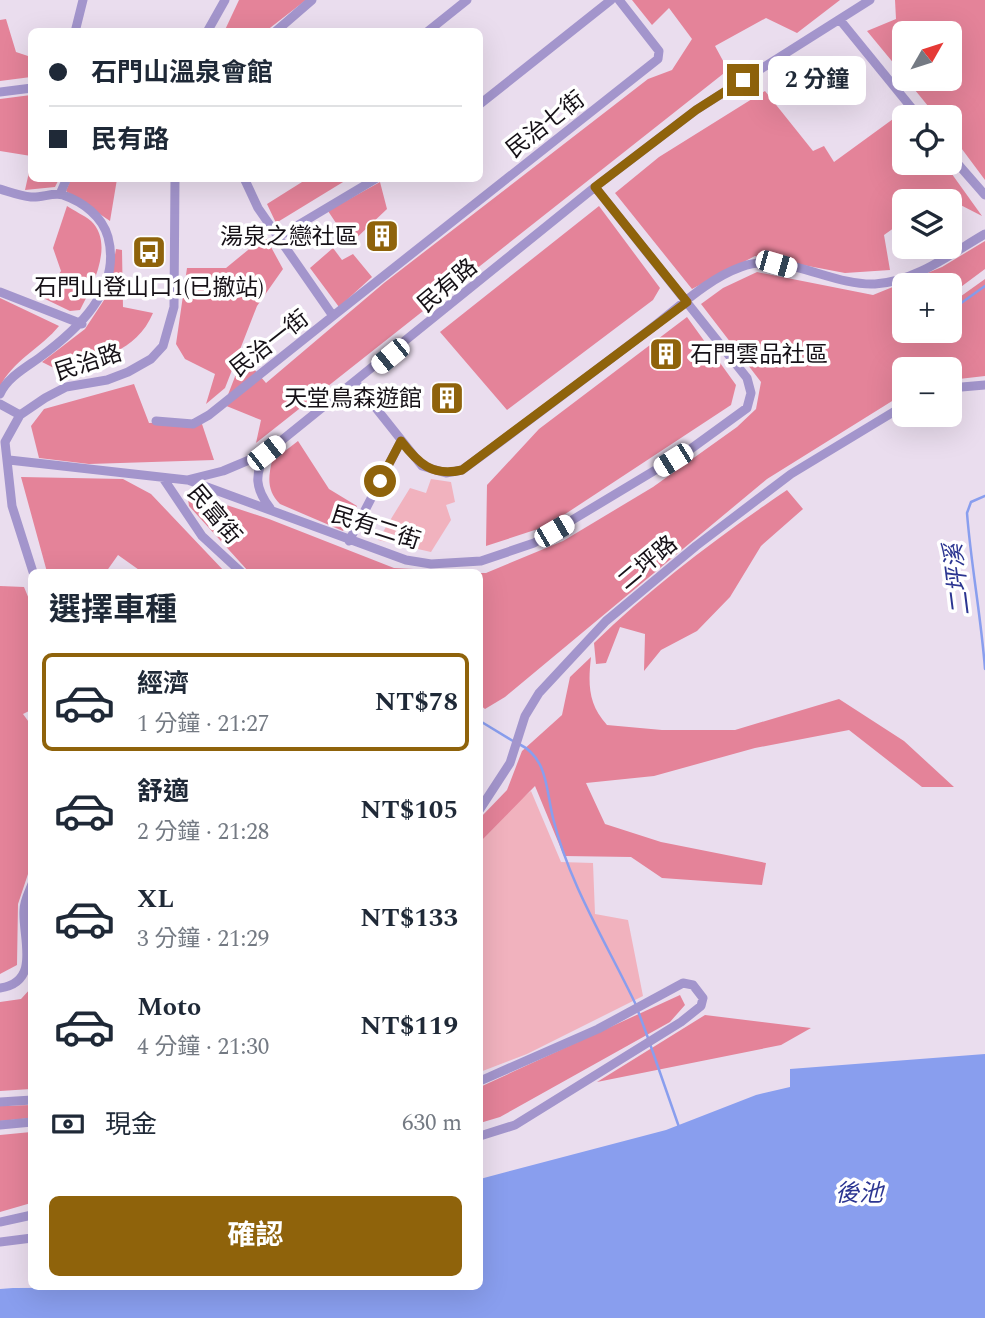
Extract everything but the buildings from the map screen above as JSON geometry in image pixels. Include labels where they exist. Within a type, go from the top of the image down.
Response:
[{"type":"street","points":[[76,28],[83,0]]},
{"type":"street","points":[[209,28],[225,0]]},
{"type":"street","points":[[280,28],[312,0]]},
{"type":"street","points":[[432,28],[467,0]]},
{"type":"street","points":[[483,102],[611,0]]},
{"type":"street","name":"民治七街","points":[[333,316],[658,59],[659,51],[619,0]]},
{"type":"street","name":"民有路","points":[[9,460],[187,480],[223,471],[266,453],[356,383],[595,187],[696,110],[870,0]]},
{"type":"street","points":[[840,20],[909,105]]},
{"type":"street","points":[[0,92],[28,88]]},
{"type":"street","points":[[962,169],[985,195]]},
{"type":"street","points":[[60,194],[65,182]]},
{"type":"street","name":"民治路","points":[[5,442],[20,415],[66,387],[107,380],[128,372],[150,359],[163,346],[174,307],[175,182]]},
{"type":"street","name":"民治一街","points":[[156,421],[193,424],[209,415],[333,316],[258,208],[246,182]]},
{"type":"street","points":[[278,237],[370,182]]},
{"type":"street","name":"民有二街","points":[[187,480],[270,508],[349,541],[406,560],[431,564],[481,561],[534,542],[692,448],[747,408],[751,393],[747,378],[595,187]]},
{"type":"street","points":[[0,190],[32,197],[60,194],[88,207],[105,225],[110,243],[106,282],[82,324],[11,379],[0,394]]},
{"type":"street","points":[[356,383],[422,466],[446,473],[462,470],[724,275],[754,263],[776,264],[846,283],[878,284],[910,276],[985,234]]},
{"type":"street","points":[[0,292],[82,324]]},
{"type":"street","points":[[962,387],[985,385]]},
{"type":"street","points":[[0,404],[20,415]]},
{"type":"street","name":"二坪路","points":[[483,804],[510,763],[526,716],[539,693],[606,621],[696,546],[791,474],[892,413]]},
{"type":"street","points":[[0,429],[9,460],[12,506],[32,569]]},
{"type":"street","points":[[349,541],[401,441]]},
{"type":"street","points":[[266,453],[257,470],[257,482],[270,508]]},
{"type":"street","name":"民富街","points":[[163,478],[202,536],[238,569]]},
{"type":"street","points":[[0,988],[19,980],[27,965],[23,911],[28,896]]},
{"type":"street","points":[[483,1079],[598,1029],[683,983],[693,985],[703,998],[701,1006],[681,1022],[516,1125],[483,1135]]},
{"type":"street","points":[[0,1102],[28,1100]]},
{"type":"street","points":[[0,1125],[28,1122]]},
{"type":"street","points":[[0,1222],[28,1216]]},
{"type":"street","points":[[0,1242],[28,1238]]},
{"type":"shaded area","points":[[239,0],[306,0],[270,28],[226,28]]},
{"type":"shaded area","points":[[632,0],[840,0],[797,33],[766,18],[715,46],[728,70],[256,443],[261,420],[224,405],[243,356],[266,383],[384,283],[648,79],[672,70],[692,39],[669,8],[652,25]]},
{"type":"shaded area","points":[[895,0],[985,0],[985,180],[962,149],[962,105],[927,105],[916,91],[962,91],[962,21],[892,21],[892,61],[867,31],[896,19]]},
{"type":"shaded area","points":[[6,19],[16,52],[28,56],[28,77],[0,81],[0,20]]},
{"type":"shaded area","points":[[765,91],[813,151],[824,146],[834,162],[892,120],[892,175],[953,175],[982,216],[962,206],[962,189],[892,189],[892,229],[884,235],[890,270],[845,273],[755,256],[692,289],[615,193],[659,157]]},
{"type":"shaded area","points":[[28,95],[28,156],[0,151],[0,99]]},
{"type":"shaded area","points":[[28,176],[28,182],[58,182],[55,187],[25,190]]},
{"type":"shaded area","points":[[70,182],[116,182],[110,221],[66,191]]},
{"type":"shaded area","points":[[302,182],[343,182],[276,223],[267,204]]},
{"type":"shaded area","points":[[380,182],[387,209],[350,244],[328,211]]},
{"type":"shaded area","points":[[67,206],[91,221],[98,230],[101,241],[99,265],[90,290],[80,310],[70,311],[43,298],[61,271],[53,248]]},
{"type":"shaded area","points":[[599,206],[660,288],[653,300],[507,410],[440,332]]},
{"type":"shaded area","points":[[265,236],[283,269],[257,306],[225,388],[206,404],[215,374],[185,359],[176,344],[187,268],[226,268]]},
{"type":"shaded area","points":[[985,241],[985,269],[962,286],[962,273],[927,273],[955,259],[962,259],[962,255]]},
{"type":"shaded area","points":[[333,248],[342,260],[353,254],[372,277],[339,307],[310,268]]},
{"type":"shaded area","points":[[116,249],[122,250],[123,307],[153,313],[146,326],[126,346],[102,357],[60,371],[42,362],[85,329],[108,294]]},
{"type":"shaded area","points":[[757,272],[873,295],[892,287],[892,343],[962,343],[962,295],[985,279],[985,376],[962,379],[962,357],[892,357],[892,401],[767,479],[505,697],[485,709],[483,707],[483,573],[563,541],[653,487],[737,427],[756,409],[761,382],[701,304],[723,288]]},
{"type":"shaded area","points":[[0,298],[59,326],[11,370],[0,387]]},
{"type":"shaded area","points":[[687,317],[736,385],[731,405],[547,526],[486,546],[487,485],[539,429]]},
{"type":"shaded area","points":[[134,384],[149,423],[201,421],[214,460],[89,464],[39,458],[31,426],[44,409]]},
{"type":"shaded area","points":[[298,441],[329,489],[357,506],[343,531],[280,504],[273,494],[269,479],[272,461]]},
{"type":"shaded area","points":[[21,477],[123,479],[151,494],[222,569],[138,569],[118,555],[108,569],[46,569]]},
{"type":"shaded area","points":[[431,479],[451,482],[455,502],[446,505],[451,520],[431,552],[378,540],[410,488],[426,493]]},
{"type":"shaded area","points":[[787,490],[803,509],[761,546],[730,597],[697,631],[661,650],[644,671],[645,634],[620,627],[606,663],[596,664],[594,643],[640,601],[687,562]]},
{"type":"shaded area","points":[[187,492],[269,519],[394,568],[414,569],[246,569],[189,506]]},
{"type":"shaded area","points":[[0,586],[24,587],[28,597],[28,712],[23,714],[28,721],[28,874],[18,904],[17,965],[0,974]]},
{"type":"shaded area","points":[[591,657],[591,693],[596,709],[607,725],[662,730],[735,730],[839,699],[904,741],[954,787],[922,787],[849,730],[755,748],[654,776],[586,783],[605,824],[661,842],[766,863],[762,885],[662,878],[631,857],[564,856],[535,786],[483,839],[483,815],[507,790],[522,751],[562,715],[570,677]]},
{"type":"shaded area","points":[[531,791],[561,862],[593,863],[595,914],[628,920],[643,996],[527,1054],[483,1071],[483,831]]},
{"type":"shaded area","points":[[28,991],[28,1089],[0,1091],[0,1002],[21,999]]},
{"type":"shaded area","points":[[680,995],[685,1005],[670,1022],[500,1117],[483,1122],[483,1086]]},
{"type":"shaded area","points":[[705,1015],[811,1028],[781,1045],[597,1082]]},
{"type":"shaded area","points":[[28,1105],[28,1118],[0,1121],[0,1106]]},
{"type":"shaded area","points":[[28,1132],[28,1204],[0,1212],[0,1135]]},
{"type":"water","name":"後池","points":[[985,1054],[985,1318],[0,1318],[0,1289],[13,1288],[483,1290],[483,1178],[666,1130],[756,1095],[790,1087],[790,1069]]},
{"type":"waterway","points":[[962,302],[985,286]]},
{"type":"waterway","name":"二坪溪","points":[[985,496],[971,502],[967,513],[985,669]]},
{"type":"waterway","points":[[483,723],[513,741]]},
{"type":"waterway","points":[[519,744],[528,750],[541,766],[553,818],[569,866],[636,1005]]},
{"type":"waterway","points":[[638,1011],[648,1038]]},
{"type":"waterway","points":[[650,1044],[679,1127]]},
{"type":"place","name":"湯泉之戀社區","points":[[382,236]]},
{"type":"place","name":"石門山登山口1(已撤站)","points":[[149,252]]},
{"type":"place","name":"石門雲品社區","points":[[666,354]]},
{"type":"place","name":"天堂鳥森遊館","points":[[447,398]]},
{"type":"route","points":[[380,481],[401,441],[422,466],[446,473],[462,470],[687,302],[595,187],[696,110],[743,80]]}]
